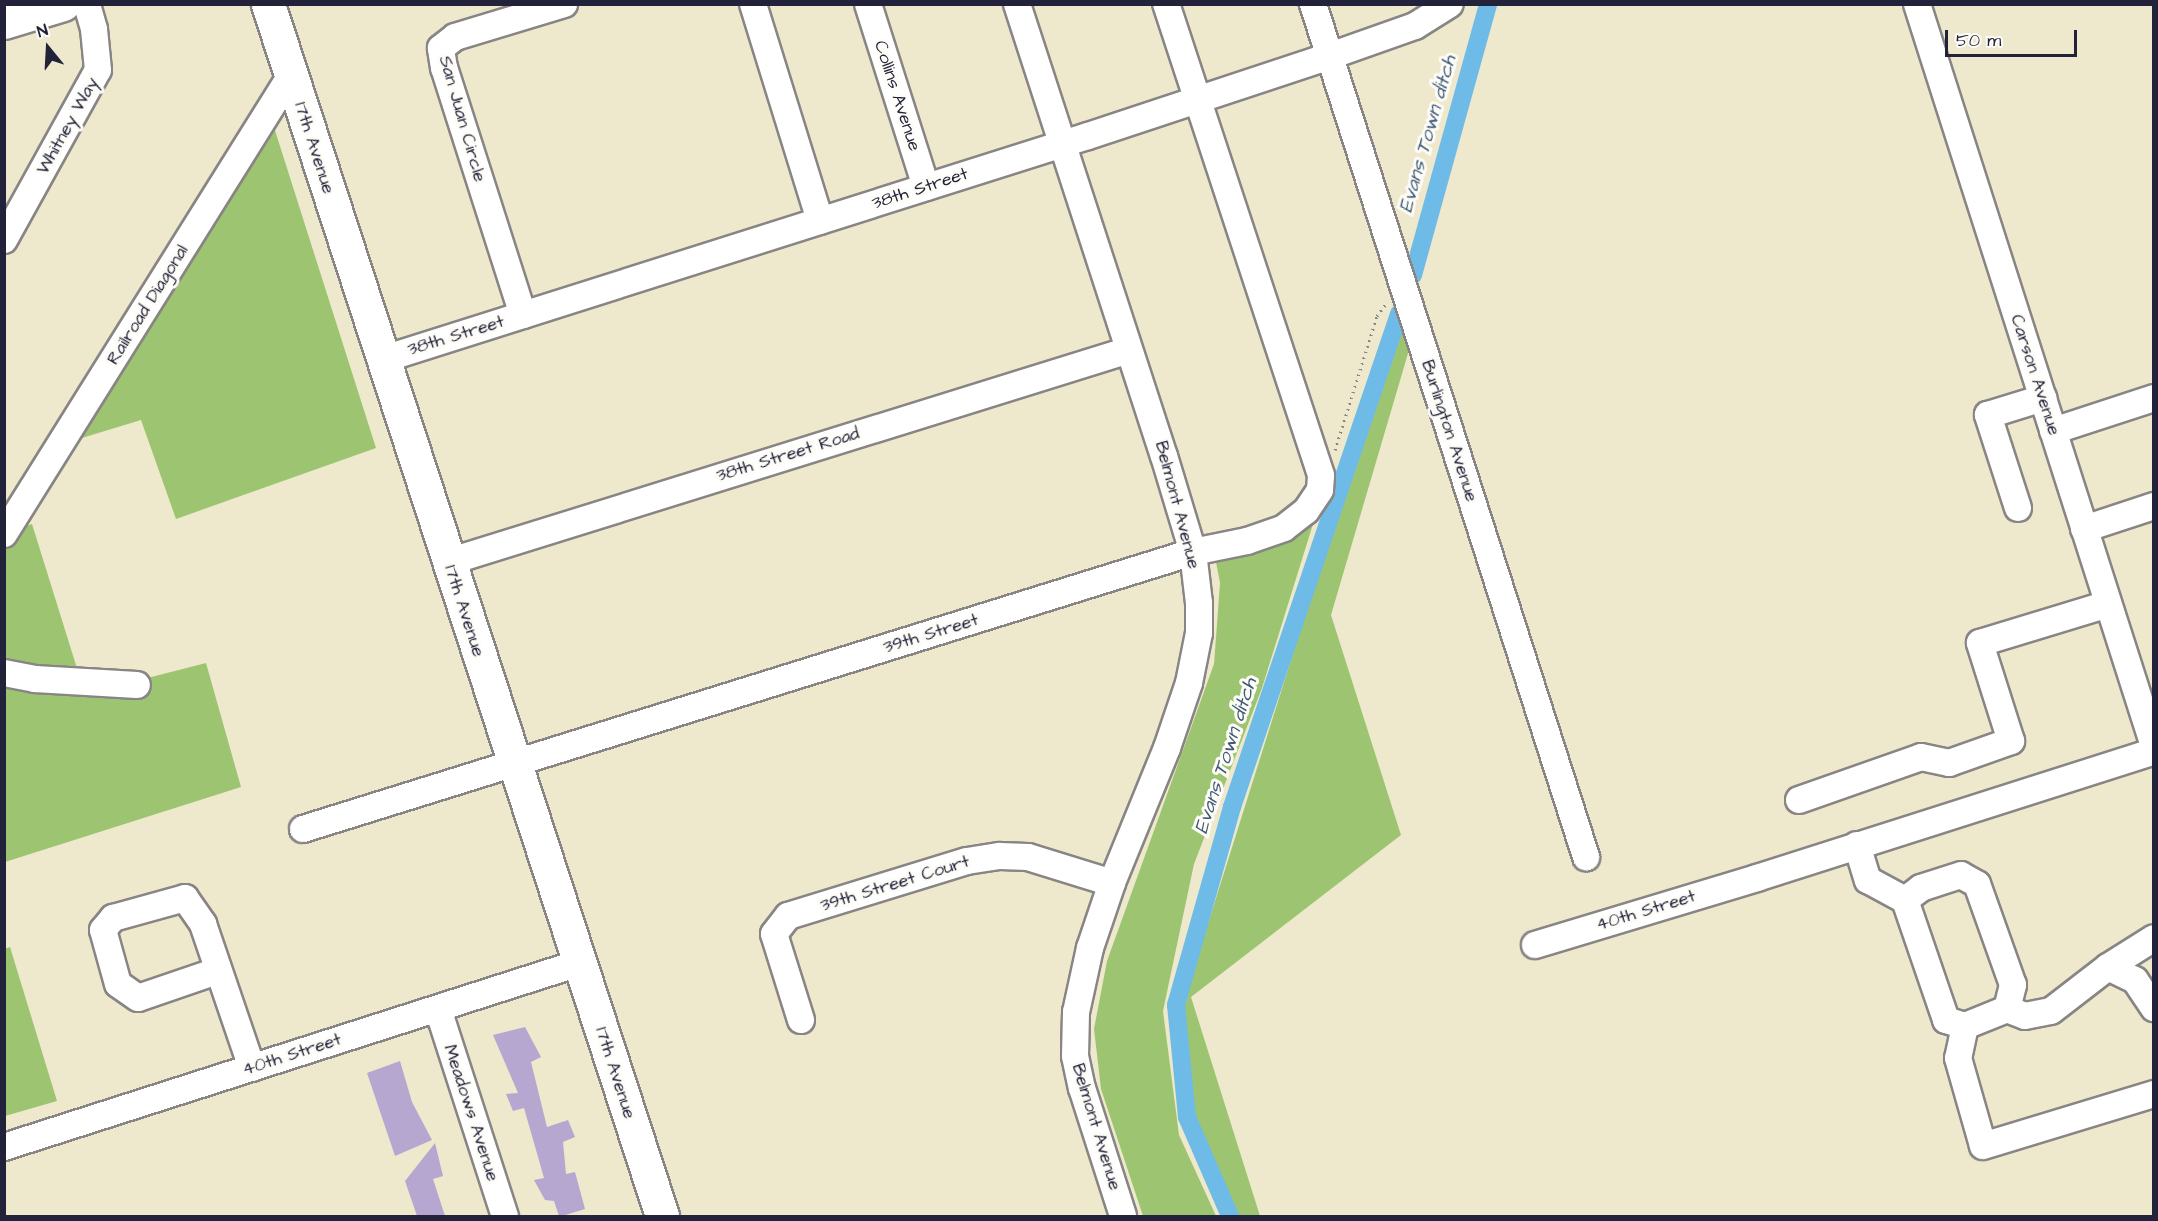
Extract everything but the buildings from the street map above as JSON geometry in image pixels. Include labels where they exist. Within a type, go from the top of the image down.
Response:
[{"type":"main road","points":[[4,22],[63,4]]},
{"type":"main road","name":"17th Avenue","points":[[268,4],[662,1216]]},
{"type":"street","name":"Whitney Way","points":[[4,240],[98,70],[94,29],[87,4]]},
{"type":"street","name":"San Juan Circle","points":[[523,315],[444,68],[441,48],[455,37],[564,4]]},
{"type":"street","points":[[753,4],[820,221]]},
{"type":"street","name":"Collins Avenue","points":[[868,4],[926,187]]},
{"type":"street","name":"Belmont Avenue","points":[[1017,4],[1193,552],[1200,603],[1199,633],[1189,683],[1167,748],[1112,883],[1090,948],[1076,1012],[1075,1056],[1082,1088],[1123,1216]]},
{"type":"street","points":[[1166,4],[1321,475]]},
{"type":"street","name":"Burlington Avenue","points":[[1314,4],[1586,857]]},
{"type":"street","name":"38th Street","points":[[384,359],[1062,145],[1330,57],[1415,26],[1450,4]]},
{"type":"street","name":"Carson Avenue","points":[[1917,4],[2108,604],[2147,703],[2154,749]]},
{"type":"street","name":"Railroad Diagonal","points":[[4,534],[291,75]]},
{"type":"street","name":"38th Street Road","points":[[448,562],[1129,350]]},
{"type":"street","points":[[2018,508],[1988,415],[2043,398]]},
{"type":"street","points":[[2053,431],[2154,398]]},
{"type":"street","name":"39th Street","points":[[303,830],[1193,552],[1247,541],[1284,528],[1306,511],[1320,490],[1321,475]]},
{"type":"street","points":[[2084,529],[2154,506]]},
{"type":"street","points":[[1799,800],[1921,757],[1948,763],[2011,741],[1980,643],[2108,604]]},
{"type":"street","points":[[4,674],[34,680],[137,685]]},
{"type":"street","name":"40th Street","points":[[1535,945],[1757,878],[2154,749]]},
{"type":"street","points":[[1857,845],[1868,880],[1905,900],[1946,1020],[1965,1026],[2007,1009],[2025,1016],[2051,1011],[2108,967],[2154,938]]},
{"type":"street","name":"39th Street Court","points":[[801,1020],[774,934],[788,916],[967,861],[1000,856],[1028,857],[1112,883]]},
{"type":"street","points":[[1905,900],[1921,888],[1961,875],[1977,884],[2013,985],[2007,1009]]},
{"type":"street","points":[[217,971],[138,998],[118,984],[103,930],[113,918],[185,898],[203,924],[217,971],[252,1068]]},
{"type":"street","name":"40th Street","points":[[4,1147],[579,963]]},
{"type":"street","points":[[2108,967],[2135,980],[2154,1008]]},
{"type":"street","name":"Meadows Avenue","points":[[438,1009],[505,1216]]},
{"type":"street","points":[[1965,1026],[1958,1058],[1983,1146],[2154,1094]]},
{"type":"path","points":[[1321,475],[1338,444],[1377,316],[1384,303],[1405,293]]},
{"type":"green space","points":[[272,121],[376,448],[176,519],[141,420],[72,441]]},
{"type":"green space","points":[[1402,324],[1409,350],[1331,615],[1401,835],[1191,997],[1260,1216],[1235,1216],[1193,1117],[1183,1003],[1320,568]]},
{"type":"green space","points":[[1318,508],[1262,688],[1194,864],[1163,1011],[1179,1135],[1216,1216],[1143,1216],[1101,1089],[1094,1029],[1107,961],[1214,664],[1220,583],[1215,557]]},
{"type":"green space","points":[[32,524],[85,694],[206,663],[241,787],[5,862],[4,550],[17,529]]},
{"type":"green space","points":[[10,947],[57,1101],[5,1116],[4,949]]},
{"type":"waterway","name":"Evans Town ditch","points":[[1413,275],[1488,4]]},
{"type":"waterway","name":"Evans Town ditch","points":[[1230,1216],[1187,1117],[1176,1005],[1232,807],[1399,314]]}]
